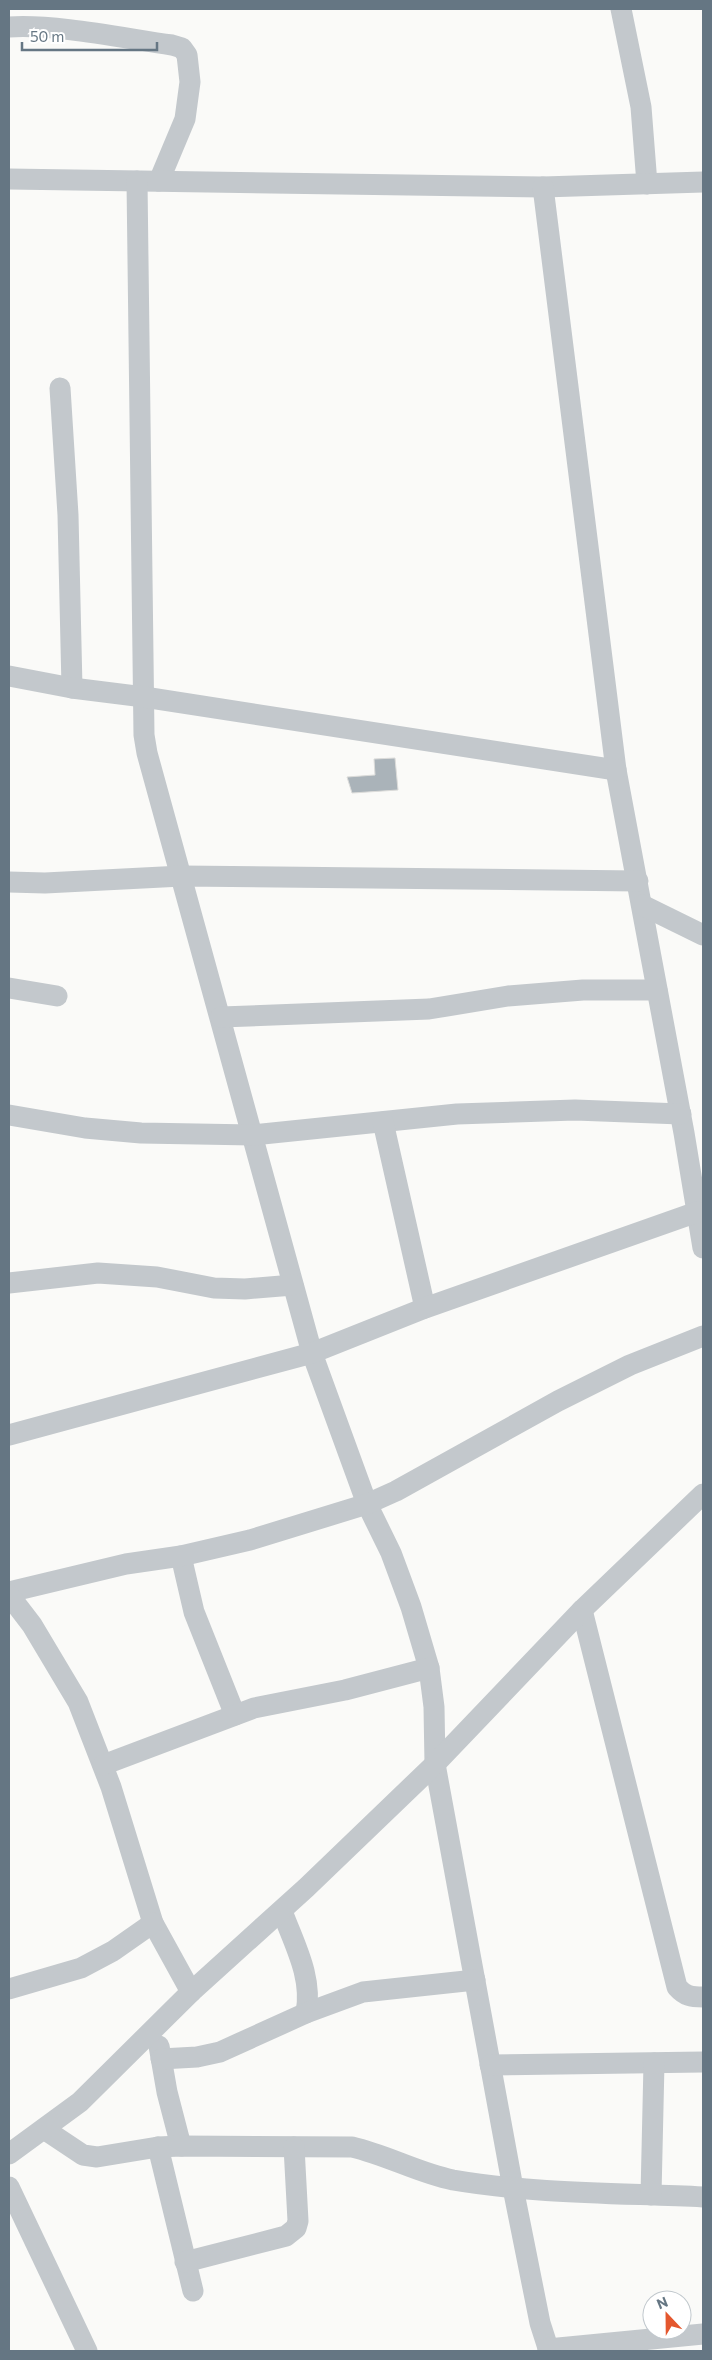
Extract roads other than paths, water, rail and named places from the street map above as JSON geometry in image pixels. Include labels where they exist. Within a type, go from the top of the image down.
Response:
[{"type":"street","points":[[622,9],[641,107],[647,184]]},
{"type":"street","points":[[9,27],[26,26],[86,33],[182,48],[187,55],[190,82],[185,119],[160,181]]},
{"type":"street","points":[[9,179],[543,187],[703,182]]},
{"type":"street","points":[[137,181],[144,735],[147,753],[312,1353],[367,1504],[391,1553],[411,1607],[428,1668],[434,1707],[435,1764],[490,2066],[540,2324],[548,2350],[703,2334]]},
{"type":"street","points":[[543,187],[616,770],[657,990],[689,1129],[697,1212],[703,1248]]},
{"type":"street","points":[[60,388],[68,515],[72,688]]},
{"type":"street","points":[[9,676],[72,688],[144,697],[616,770]]},
{"type":"street","points":[[9,882],[44,883],[182,876],[638,881]]},
{"type":"street","points":[[642,905],[703,936]]},
{"type":"street","points":[[9,988],[57,996]]},
{"type":"street","points":[[220,1017],[429,1009],[517,995],[583,990],[657,990]]},
{"type":"street","points":[[9,1115],[85,1128],[141,1133],[253,1135],[457,1114],[575,1110],[689,1129]]},
{"type":"street","points":[[383,1122],[425,1308]]},
{"type":"street","points":[[9,1435],[312,1353],[425,1308],[697,1212]]},
{"type":"street","points":[[9,1283],[98,1273],[157,1277],[214,1288],[245,1289],[293,1285]]},
{"type":"street","points":[[9,1592],[126,1564],[181,1556],[250,1540],[367,1504],[396,1491],[558,1401],[630,1365],[703,1336]]},
{"type":"street","points":[[9,2154],[80,2102],[191,1992],[282,1911],[435,1764],[582,1610],[703,1494]]},
{"type":"street","points":[[181,1556],[194,1612],[235,1716]]},
{"type":"street","points":[[9,1596],[41,1638],[78,1702],[103,1765],[154,1923],[191,1992]]},
{"type":"street","points":[[582,1610],[677,1986],[683,1994],[691,1997],[703,1997]]},
{"type":"street","points":[[103,1765],[254,1708],[345,1690],[428,1668]]},
{"type":"street","points":[[282,1911],[307,1981],[309,1997],[306,2013]]},
{"type":"street","points":[[9,1989],[81,1968],[113,1951],[154,1923]]},
{"type":"street","points":[[161,2059],[197,2057],[220,2052],[306,2013],[362,1992],[475,1980]]},
{"type":"street","points":[[156,2026],[161,2059],[181,2146]]},
{"type":"street","points":[[490,2066],[703,2062]]},
{"type":"street","points":[[651,2195],[654,2063]]},
{"type":"street","points":[[44,2129],[83,2155],[97,2157],[158,2147],[181,2146],[352,2147],[376,2153],[400,2164],[451,2180],[513,2188],[703,2197]]},
{"type":"street","points":[[158,2147],[184,2262],[193,2290]]},
{"type":"street","points":[[184,2262],[286,2236],[296,2228],[298,2221],[294,2147]]},
{"type":"street","points":[[9,2187],[87,2351]]}]
